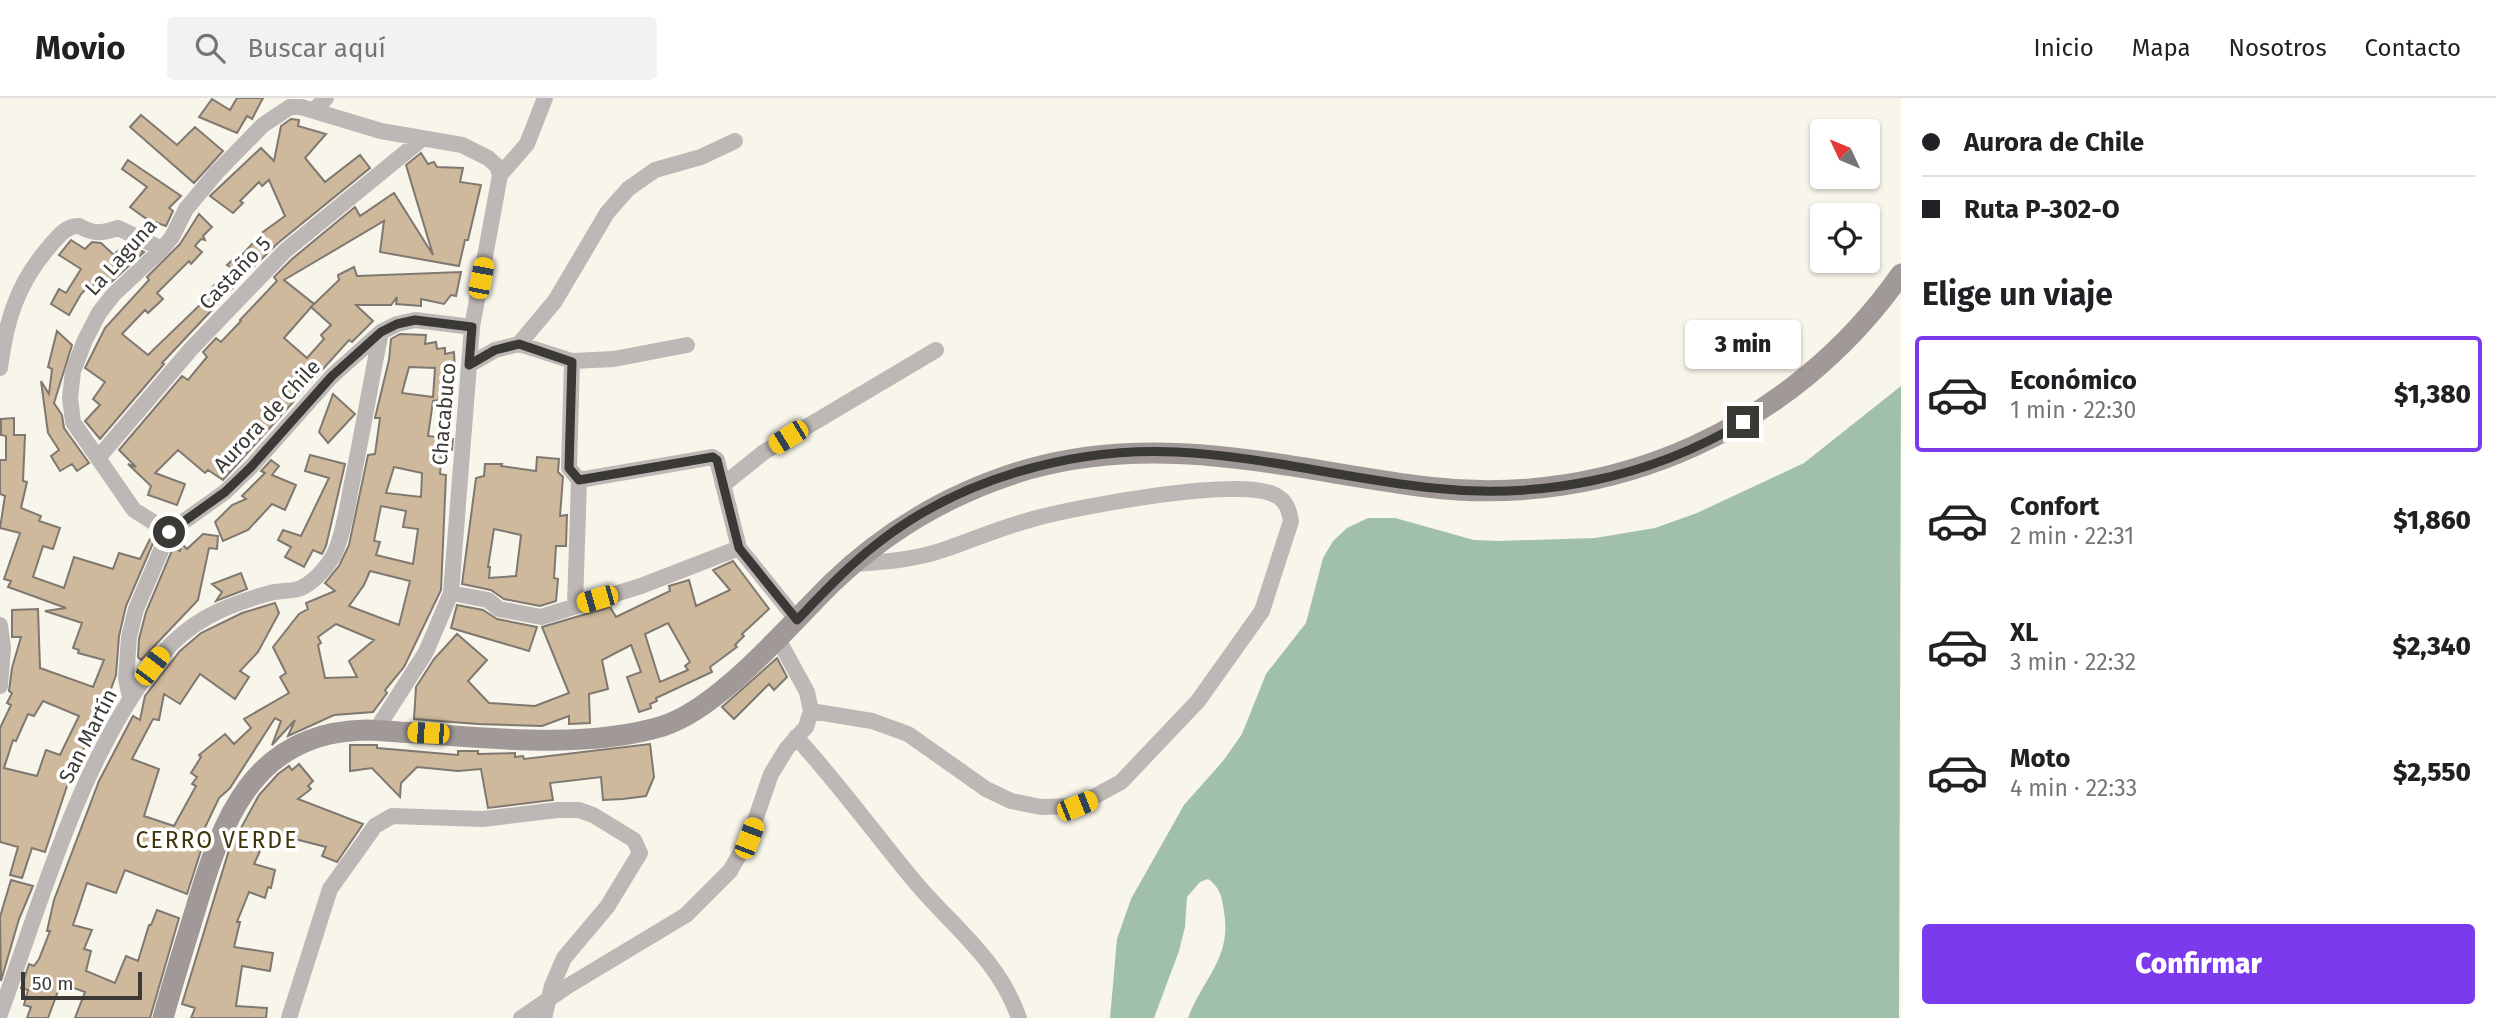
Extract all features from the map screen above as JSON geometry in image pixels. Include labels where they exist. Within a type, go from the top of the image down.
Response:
[{"type":"street","points":[[314,110],[326,98]]},
{"type":"street","points":[[500,175],[527,144],[545,98]]},
{"type":"street","name":"La Laguna","points":[[169,532],[134,510],[73,422],[70,398],[73,371],[99,313],[113,295],[162,249],[172,237],[186,209],[217,172],[263,125],[290,107],[314,110],[381,131],[422,139]]},
{"type":"street","points":[[422,139],[462,145],[477,151],[497,166],[500,175]]},
{"type":"street","name":"Castaño 5","points":[[98,458],[191,349],[285,251],[422,139]]},
{"type":"street","points":[[519,344],[555,301],[607,213],[628,189],[655,170],[701,157],[734,141]]},
{"type":"street","name":"Chacabuco","points":[[376,730],[426,652],[451,593],[472,327],[500,175]]},
{"type":"street","points":[[0,368],[8,316],[18,292],[44,253],[68,229],[79,226],[92,234],[99,234],[118,228],[162,249]]},
{"type":"street","points":[[163,1018],[213,852],[225,822],[245,790],[274,762],[306,743],[340,732],[376,730],[582,741],[666,725],[699,707],[788,629],[853,564],[912,520],[973,488],[1032,469],[1090,457],[1147,452],[1205,454],[1432,488],[1493,492],[1551,488],[1611,477],[1645,467],[1701,444],[1731,429],[1786,393],[1857,329],[1901,274]]},
{"type":"street","name":"Aurora de Chile","points":[[169,532],[225,492],[251,467],[332,376],[381,332],[397,324],[415,320],[472,327]]},
{"type":"street","name":"San Martín","points":[[0,1014],[80,795],[130,697],[161,655],[186,629],[215,611],[242,600],[276,591],[300,589],[322,573],[336,550],[381,332]]},
{"type":"street","points":[[469,365],[495,350],[519,344],[572,362],[614,359],[687,345]]},
{"type":"street","points":[[723,485],[772,447],[936,350]]},
{"type":"street","points":[[572,362],[569,468],[579,480],[575,605]]},
{"type":"street","points":[[521,1018],[666,929],[718,886],[741,855],[756,821],[771,774],[806,727],[811,711],[788,629],[739,548],[717,460],[707,456],[579,480]]},
{"type":"street","points":[[811,711],[872,721],[900,730],[921,741],[986,789],[1010,801],[1041,807],[1077,806],[1121,782],[1198,701],[1262,611],[1291,521],[1287,506],[1270,493],[1234,490],[1178,492],[1062,511],[1003,527],[942,551],[896,560],[853,564]]},
{"type":"street","points":[[130,697],[126,679],[129,637],[136,609],[169,532]]},
{"type":"street","points":[[451,593],[488,600],[499,609],[541,617],[641,586],[739,548]]},
{"type":"street","points":[[0,625],[0,686]]},
{"type":"street","points":[[796,737],[856,805],[916,884],[963,931],[992,966],[1008,991],[1018,1018]]},
{"type":"street","points":[[289,1018],[330,889],[375,826],[392,816],[483,820],[557,810],[579,810],[593,815],[637,843],[640,853],[607,907],[564,958],[548,999],[544,1018]]},
{"type":"green space","points":[[1901,386],[1899,1018],[1188,1018],[1215,967],[1224,942],[1221,897],[1218,889],[1208,879],[1200,882],[1187,897],[1185,927],[1179,951],[1154,1018],[1110,1018],[1117,939],[1131,899],[1184,805],[1223,761],[1242,734],[1266,674],[1306,623],[1323,558],[1333,541],[1347,528],[1368,518],[1395,518],[1474,540],[1497,541],[1595,538],[1655,528],[1697,513],[1804,463]]},
{"type":"building","points":[[237,98],[263,98],[252,119],[247,116],[237,133],[199,117],[212,99],[230,110]]},
{"type":"building","points":[[141,115],[177,145],[195,127],[223,151],[194,183],[130,127]]},
{"type":"building","points":[[291,119],[299,120],[298,126],[326,134],[305,158],[325,182],[360,155],[370,168],[278,243],[242,278],[162,363],[164,364],[100,439],[85,421],[100,405],[93,399],[105,382],[85,368],[105,328],[149,280],[147,277],[180,244],[199,214],[212,227],[203,236],[205,240],[201,239],[195,246],[202,252],[191,264],[189,261],[157,293],[163,299],[148,313],[145,310],[122,334],[148,355],[204,301],[201,299],[231,268],[227,265],[238,255],[240,257],[263,232],[285,216],[269,180],[262,186],[259,182],[240,201],[243,203],[233,213],[210,196],[261,148],[274,161],[281,126]]},
{"type":"building","points":[[421,153],[428,164],[434,162],[437,167],[463,168],[460,182],[481,185],[459,266],[380,252],[384,221],[284,280],[313,305],[339,280],[338,275],[354,267],[357,276],[461,272],[456,296],[451,295],[444,304],[421,299],[421,306],[396,304],[397,297],[391,305],[356,305],[373,321],[352,342],[349,340],[223,480],[208,470],[205,473],[178,450],[155,473],[185,484],[177,505],[148,495],[151,486],[128,464],[136,467],[119,450],[182,376],[188,380],[207,357],[203,352],[216,338],[221,342],[277,281],[274,277],[292,259],[355,207],[360,216],[394,193],[433,255],[406,165]],"holes":[[[311,307],[331,325],[321,335],[324,339],[307,358],[284,338]]]},
{"type":"building","points":[[128,160],[181,196],[169,208],[173,211],[166,226],[148,220],[130,207],[147,187],[122,169]]},
{"type":"building","points":[[71,240],[85,249],[92,242],[101,243],[114,255],[125,243],[144,252],[108,285],[99,276],[90,290],[87,288],[81,294],[69,315],[51,304],[59,289],[66,293],[81,269],[59,255]]},
{"type":"building","points":[[57,331],[72,345],[54,403],[62,415],[64,428],[89,463],[77,471],[72,464],[60,471],[51,456],[59,450],[48,433],[41,381],[49,394],[52,369],[48,367]]},
{"type":"building","points":[[400,334],[426,335],[425,344],[436,342],[437,349],[445,348],[445,354],[454,352],[455,372],[452,372],[452,397],[433,401],[428,436],[453,439],[452,450],[442,450],[440,474],[446,475],[441,590],[404,667],[385,690],[387,693],[373,712],[334,715],[288,736],[295,720],[272,745],[281,721],[275,718],[230,788],[219,798],[199,840],[204,841],[187,894],[125,870],[116,893],[87,883],[73,925],[92,930],[84,949],[91,951],[86,971],[115,983],[126,956],[138,961],[149,925],[157,910],[179,918],[150,1018],[75,1018],[85,992],[61,983],[48,1018],[27,1018],[31,1007],[24,1005],[28,990],[21,988],[29,964],[34,966],[39,959],[50,931],[47,931],[54,900],[99,781],[133,716],[140,720],[145,696],[180,651],[201,633],[242,613],[275,603],[279,613],[258,652],[240,671],[249,677],[235,699],[200,674],[180,704],[164,694],[159,720],[153,719],[132,759],[159,769],[144,816],[174,826],[196,786],[192,784],[197,777],[191,773],[201,757],[199,755],[225,734],[234,744],[251,728],[244,719],[289,693],[280,677],[286,673],[273,647],[299,614],[308,609],[306,603],[335,591],[325,583],[339,566],[349,545],[368,455],[375,454],[380,418],[375,418],[389,360],[391,339]],"holes":[[[409,367],[435,368],[433,397],[402,393]],[[394,467],[422,473],[421,497],[386,493]],[[381,506],[406,511],[403,527],[418,529],[413,564],[376,555],[380,542],[374,541]],[[370,571],[410,581],[399,625],[349,606]],[[336,624],[374,640],[349,661],[357,677],[325,678],[318,645],[321,643],[318,637]]]},
{"type":"building","points":[[333,394],[355,414],[328,443],[319,432]]},
{"type":"building","points":[[14,418],[14,435],[25,435],[23,481],[27,482],[21,508],[41,516],[39,521],[60,528],[53,549],[43,546],[33,577],[64,588],[74,557],[113,569],[119,553],[140,559],[150,539],[154,541],[126,606],[119,636],[116,675],[97,728],[91,742],[87,739],[71,785],[68,783],[45,852],[32,848],[22,878],[10,875],[18,847],[0,842],[0,728],[11,705],[7,703],[12,693],[9,691],[12,668],[21,637],[12,637],[12,610],[38,609],[40,668],[93,687],[104,660],[78,653],[79,650],[73,648],[82,623],[45,611],[66,608],[8,587],[11,581],[4,579],[20,533],[0,528],[5,496],[0,494],[0,460],[6,460],[6,436],[1,435],[1,419]],"holes":[[[43,701],[79,716],[60,755],[46,750],[37,776],[4,768],[13,740],[16,741],[28,714],[34,716]]]},
{"type":"building","points":[[310,455],[345,464],[326,546],[322,554],[313,550],[304,567],[285,557],[291,547],[278,540],[283,530],[301,536],[329,478],[305,471]]},
{"type":"building","points":[[537,457],[559,459],[558,472],[563,477],[560,516],[567,515],[566,546],[556,546],[556,601],[540,606],[504,599],[491,590],[462,584],[476,478],[484,476],[485,464],[502,464],[501,466],[536,471]],"holes":[[[494,529],[521,535],[516,576],[489,578],[488,567]]]},
{"type":"building","points":[[271,460],[279,466],[272,475],[296,485],[285,510],[272,504],[248,530],[223,541],[215,522],[232,505],[246,499],[242,496],[265,473],[261,471]]},
{"type":"building","points":[[203,534],[218,536],[217,549],[209,548],[198,600],[141,660],[138,657],[139,639],[146,612],[173,548],[180,551],[182,544],[187,549]]},
{"type":"building","points":[[733,561],[769,609],[742,634],[744,636],[735,645],[737,647],[710,667],[712,672],[656,698],[657,701],[650,704],[651,708],[639,712],[627,677],[641,672],[631,645],[602,660],[608,689],[589,694],[590,723],[569,724],[569,716],[542,726],[414,719],[416,687],[434,659],[457,634],[487,660],[468,681],[489,703],[535,706],[569,693],[542,627],[610,607],[616,617],[670,591],[669,586],[689,580],[696,606],[730,590],[713,570]],"holes":[[[668,623],[690,662],[685,666],[688,670],[660,682],[645,634]]]},
{"type":"building","points":[[241,573],[247,589],[216,601],[222,592],[212,584]]},
{"type":"building","points":[[457,605],[483,610],[497,619],[537,627],[529,651],[451,628]]},
{"type":"building","points":[[777,658],[787,677],[774,690],[769,684],[734,719],[722,707]]},
{"type":"building","points":[[650,744],[654,777],[646,796],[623,799],[603,800],[601,777],[550,783],[553,800],[488,808],[481,769],[458,771],[417,767],[401,783],[400,797],[372,768],[350,771],[350,745],[377,745],[377,748],[458,755],[458,751],[478,751],[478,754],[515,753],[515,757],[523,756],[524,759]]},
{"type":"building","points":[[299,764],[313,781],[308,786],[311,789],[298,799],[363,824],[337,862],[322,856],[326,847],[287,837],[284,845],[266,838],[254,864],[275,870],[271,888],[268,887],[265,898],[249,892],[237,922],[240,922],[234,947],[273,953],[270,971],[242,966],[236,1006],[267,1008],[266,1018],[191,1018],[195,1008],[182,1004],[229,850],[259,795],[278,774],[289,766],[292,770]]},
{"type":"building","points":[[11,880],[33,886],[19,919],[1,981],[0,917]]},
{"type":"district","name":"CERRO VERDE","points":[[217,840]]},
{"type":"route","points":[[169,532],[225,492],[251,467],[332,376],[381,332],[397,324],[415,320],[472,327],[469,365],[495,350],[519,344],[572,362],[569,468],[579,480],[707,456],[717,460],[739,548],[797,620],[831,584],[878,542],[924,512],[973,488],[1061,462],[1147,452],[1205,454],[1432,488],[1521,491],[1583,483],[1645,467],[1701,444],[1743,422]]}]
